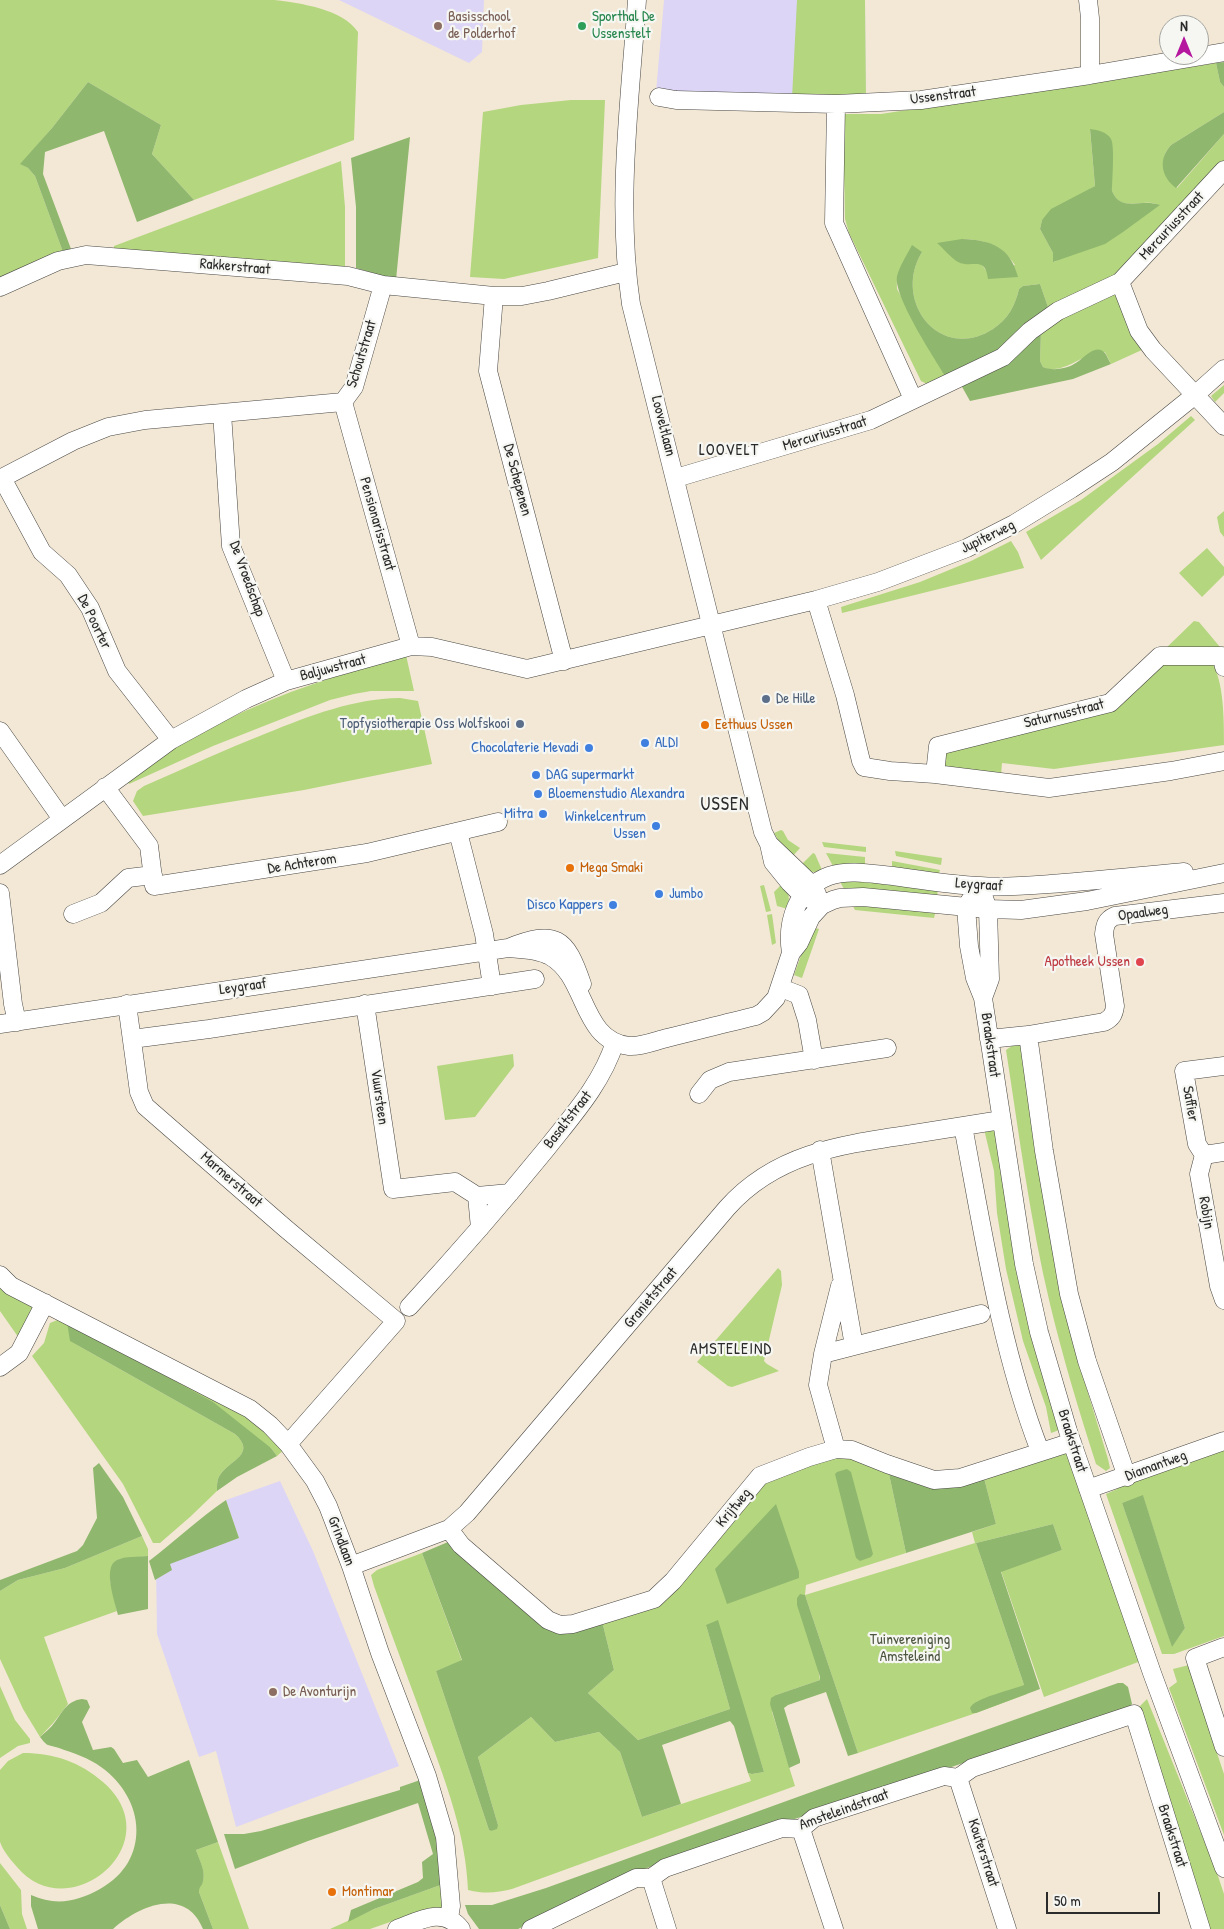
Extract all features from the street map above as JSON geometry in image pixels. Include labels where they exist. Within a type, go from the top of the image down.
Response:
[{"type":"street","name":"Looveltlaan","points":[[637,0],[624,210],[626,272],[631,304],[763,832],[769,844],[822,905]]},
{"type":"street","points":[[1088,0],[1090,18],[1090,75]]},
{"type":"street","name":"Ussenstraat","points":[[659,97],[676,100],[836,104],[921,100],[1090,75],[1224,52]]},
{"type":"street","points":[[836,104],[834,223],[914,399]]},
{"type":"street","name":"Mercuriusstraat","points":[[676,478],[871,420],[1003,357],[1030,331],[1058,311],[1120,282],[1224,170]]},
{"type":"street","name":"Rakkerstraat","points":[[0,286],[58,261],[86,254],[348,276],[383,285]]},
{"type":"street","points":[[383,285],[494,296],[522,296],[626,272]]},
{"type":"street","points":[[1120,282],[1139,331],[1153,350],[1224,426]]},
{"type":"street","name":"Schoutstraat","points":[[1,479],[73,441],[108,427],[145,420],[343,402],[354,387],[383,285]]},
{"type":"street","name":"De Schepenen","points":[[494,296],[488,371],[564,661]]},
{"type":"street","name":"Jupiterweg","points":[[712,624],[816,600],[914,569],[967,548],[1014,524],[1112,462],[1224,369]]},
{"type":"street","name":"Pensionarisstraat","points":[[343,402],[410,646]]},
{"type":"street","name":"De Vroedschap","points":[[222,413],[231,546],[286,681]]},
{"type":"street","name":"De Poorter","points":[[1,479],[42,552],[68,575],[90,608],[117,671],[171,740]]},
{"type":"street","points":[[816,600],[845,695],[864,767],[1049,788],[1171,771],[1224,761]]},
{"type":"street","name":"Baljuwstraat","points":[[0,865],[171,740],[246,699],[286,681],[410,646],[432,648],[527,669],[712,624]]},
{"type":"street","name":"Saturnusstraat","points":[[935,774],[938,746],[1110,703],[1160,656],[1222,656],[1224,666]]},
{"type":"street","points":[[0,731],[62,819]]},
{"type":"street","points":[[73,914],[101,903],[128,878],[153,875],[149,846],[105,787]]},
{"type":"street","name":"De Achterom","points":[[153,875],[154,886],[367,854],[498,822]]},
{"type":"street","points":[[458,832],[488,959],[492,986]]},
{"type":"street","name":"Leygraaf","points":[[791,954],[789,941],[794,913],[807,890],[830,875],[866,873],[979,886],[1013,887],[1224,868]]},
{"type":"street","name":"Leygraaf","points":[[9,1023],[127,1004],[488,959],[508,948],[531,939],[544,938],[559,942],[568,950],[582,984],[582,995],[591,1021],[598,1031],[616,1042],[637,1046],[756,1016],[769,1007],[781,988],[791,954],[799,943],[811,917],[822,905],[840,898],[863,897],[1021,910],[1087,901],[1224,873]]},
{"type":"street","points":[[966,906],[979,886]]},
{"type":"street","name":"Braakstraat","points":[[979,886],[988,908],[990,979],[983,998]]},
{"type":"street","points":[[0,893],[13,1004],[9,1023]]},
{"type":"street","name":"Opaalweg","points":[[989,1039],[1028,1035],[1104,1022],[1111,1018],[1115,1006],[1104,934],[1108,919],[1115,916],[1224,903]]},
{"type":"street","name":"Braakstraat","points":[[966,906],[974,978],[983,998],[1024,1264],[1039,1332],[1088,1490],[1152,1673],[1224,1868]]},
{"type":"street","points":[[132,1039],[536,979]]},
{"type":"street","points":[[781,988],[798,994],[807,1020],[814,1060]]},
{"type":"street","name":"Marmerstraat","points":[[127,1004],[139,1092],[145,1106],[285,1228],[396,1321],[288,1444]]},
{"type":"street","name":"Vuursteen","points":[[365,1004],[393,1189],[455,1182],[477,1196]]},
{"type":"street","points":[[1028,1035],[1044,1151],[1069,1294],[1087,1361],[1127,1476]]},
{"type":"street","name":"Basaltstraat","points":[[409,1307],[510,1193],[589,1095],[605,1068],[616,1042]]},
{"type":"street","points":[[699,1094],[710,1080],[729,1072],[887,1048]]},
{"type":"street","name":"Saffier","points":[[1204,1155],[1197,1144],[1184,1071],[1224,1066]]},
{"type":"street","name":"Granietstraat","points":[[351,1566],[449,1529],[467,1513],[732,1203],[754,1184],[779,1167],[804,1155],[820,1150],[1001,1120]]},
{"type":"street","points":[[963,1126],[988,1259],[1006,1335],[1021,1395],[1040,1451]]},
{"type":"street","points":[[820,1150],[854,1346]]},
{"type":"street","points":[[1204,1155],[1224,1152]]},
{"type":"street","name":"Robijn","points":[[1204,1155],[1199,1174],[1219,1286],[1224,1300]]},
{"type":"street","points":[[480,1228],[477,1196],[510,1193]]},
{"type":"street","name":"Grindlaan","points":[[0,1275],[11,1286],[250,1409],[270,1424],[288,1444],[315,1481],[328,1506],[351,1566],[380,1653],[427,1776],[444,1836],[455,1923]]},
{"type":"street","points":[[836,1449],[818,1385],[823,1354],[842,1281]]},
{"type":"street","points":[[0,1367],[19,1353],[45,1302]]},
{"type":"street","points":[[823,1354],[981,1314]]},
{"type":"street","name":"Diamantweg","points":[[1088,1490],[1224,1441]]},
{"type":"street","name":"Krijtweg","points":[[449,1529],[461,1545],[548,1620],[560,1625],[573,1624],[654,1599],[673,1581],[760,1476],[836,1449],[852,1450],[934,1480],[960,1478],[1072,1442]]},
{"type":"street","points":[[1224,1647],[1195,1658],[1224,1747]]},
{"type":"street","name":"Braakstraat","points":[[1134,1714],[1202,1929]]},
{"type":"street","name":"Amsteleindstraat","points":[[531,1929],[636,1878],[651,1878],[665,1868],[782,1828],[801,1829],[814,1818],[944,1776],[958,1778],[972,1768],[1134,1714]]},
{"type":"street","name":"Kouterstraat","points":[[958,1778],[1007,1929]]},
{"type":"street","points":[[801,1829],[834,1929]]},
{"type":"street","points":[[651,1878],[667,1929]]},
{"type":"street","points":[[396,1929],[425,1918],[438,1916],[455,1923]]},
{"type":"shaded area","name":"Basisschool de Polderhof","points":[[339,0],[484,0],[482,52],[469,63]]},
{"type":"shaded area","points":[[664,0],[865,0],[866,99],[656,92]]},
{"type":"shaded area","name":"De Avonturijn","points":[[280,1481],[313,1551],[399,1766],[236,1827],[216,1751],[199,1757],[157,1634],[156,1567],[239,1538],[226,1500]]},
{"type":"green space","points":[[0,0],[274,0],[320,8],[342,18],[358,32],[354,140],[194,200],[152,154],[161,125],[88,82],[21,164],[28,168],[35,176],[63,252],[0,280]]},
{"type":"green space","points":[[797,0],[865,0],[866,99],[792,98]]},
{"type":"green space","points":[[1224,62],[1224,87],[1220,82],[1216,63]]},
{"type":"green space","points":[[1216,63],[1220,82],[1224,87],[1224,112],[1171,145],[1164,156],[1164,161],[1167,172],[1177,188],[1224,134],[1224,162],[1111,279],[1049,310],[1040,284],[1023,286],[1019,289],[1013,306],[1003,321],[993,329],[974,337],[955,338],[939,332],[926,322],[917,307],[913,289],[914,271],[922,252],[906,262],[898,275],[897,289],[945,376],[927,384],[921,381],[849,233],[845,219],[843,118],[845,114],[881,114]],"holes":[[[1090,130],[1112,143],[1112,191],[1116,198],[1121,202],[1132,204],[1152,203],[1159,205],[1054,262],[1053,253],[1040,229],[1042,220],[1095,186]],[[962,239],[992,244],[1004,252],[1015,265],[988,273]]]},
{"type":"green space","points":[[88,82],[161,125],[152,154],[194,200],[137,222],[104,131],[45,152],[43,174],[71,249],[63,252],[35,176],[28,168],[20,164],[52,128]]},
{"type":"green space","points":[[571,100],[605,100],[598,258],[504,279],[470,277],[483,112],[521,105]]},
{"type":"green space","points":[[1224,112],[1224,134],[1176,188],[1164,173],[1163,162],[1167,150],[1171,145]]},
{"type":"green space","points":[[1090,129],[1105,133],[1111,139],[1113,156],[1112,191],[1116,198],[1126,203],[1153,203],[1160,205],[1105,244],[1053,262],[1053,253],[1040,229],[1042,220],[1051,209],[1095,186]]},
{"type":"green space","points":[[410,137],[396,280],[356,268],[356,207],[351,158]]},
{"type":"green space","points":[[341,161],[345,207],[345,267],[273,261],[203,261],[114,250],[114,246]]},
{"type":"green space","points":[[962,239],[982,241],[998,247],[1010,259],[1018,277],[988,279],[984,267],[977,264],[958,262],[937,243]]},
{"type":"green space","points":[[912,245],[922,252],[914,271],[913,289],[917,307],[926,322],[939,332],[955,338],[974,337],[993,329],[1010,312],[1019,289],[1023,286],[1040,284],[1049,310],[997,353],[945,376],[908,311],[897,285],[898,272]]},
{"type":"green space","points":[[1114,290],[1144,349],[1111,364],[1105,352],[1084,358],[1058,369],[1043,367],[1040,361],[1041,331],[1054,320]]},
{"type":"green space","points":[[1041,331],[1040,361],[1043,367],[1059,369],[1071,366],[1089,353],[1097,350],[1105,353],[1111,364],[1073,379],[970,401],[961,385]]},
{"type":"green space","points":[[1224,385],[1224,393],[1215,402],[1211,396]]},
{"type":"green space","points":[[1191,416],[1195,420],[1041,560],[1026,532],[1081,500],[1158,444]]},
{"type":"green space","points":[[1224,511],[1224,537],[1220,532],[1217,517]]},
{"type":"green space","points":[[1011,541],[1018,552],[1024,568],[842,613],[841,607],[920,582],[971,561]]},
{"type":"green space","points":[[1207,548],[1224,567],[1224,575],[1202,597],[1179,573]]},
{"type":"green space","points":[[1194,621],[1199,622],[1220,647],[1165,649]]},
{"type":"green space","points":[[406,655],[414,691],[371,691],[330,700],[213,746],[129,784],[128,782],[177,746],[246,711],[314,684]]},
{"type":"green space","points":[[1163,661],[1211,661],[1221,689],[1224,745],[1054,769],[1002,763],[1001,775],[943,770],[944,754],[947,748],[1105,709]]},
{"type":"green space","points":[[400,698],[418,701],[432,764],[304,790],[143,816],[133,801],[137,791],[144,786],[284,726],[332,709],[365,701]]},
{"type":"green space","points":[[781,830],[788,840],[800,848],[792,857],[774,833]]},
{"type":"green space","points":[[822,842],[866,847],[866,852],[824,847]]},
{"type":"green space","points":[[895,851],[942,858],[941,865],[896,856]]},
{"type":"green space","points":[[813,853],[822,870],[816,872],[811,872],[801,865]]},
{"type":"green space","points":[[826,853],[865,857],[865,864],[834,868]]},
{"type":"green space","points":[[892,861],[940,870],[938,876],[918,875],[892,866]]},
{"type":"green space","points":[[838,878],[938,887],[937,898],[844,889]]},
{"type":"green space","points":[[783,883],[787,889],[788,909],[777,906],[774,892]]},
{"type":"green space","points":[[764,885],[771,911],[766,912],[760,886]]},
{"type":"green space","points":[[850,901],[936,909],[934,918],[855,910]]},
{"type":"green space","points":[[772,914],[776,943],[772,945],[767,915]]},
{"type":"green space","points":[[811,927],[819,929],[802,978],[794,975]]},
{"type":"green space","points":[[1021,1045],[1075,1350],[1108,1459],[1110,1468],[1106,1471],[1096,1464],[1077,1404],[1043,1272],[1025,1177],[1006,1050],[1012,1046]]},
{"type":"green space","points":[[513,1054],[514,1066],[475,1117],[445,1120],[437,1066]]},
{"type":"green space","points":[[992,1127],[997,1133],[1062,1429],[1051,1433],[1046,1407],[1023,1341],[1006,1269],[997,1213],[994,1171],[984,1129]]},
{"type":"green space","points":[[778,1268],[781,1271],[782,1285],[764,1361],[779,1371],[732,1387],[728,1386],[697,1362]]},
{"type":"green space","points":[[0,1276],[34,1305],[33,1315],[21,1341],[0,1311]]},
{"type":"green space","points":[[60,1319],[249,1410],[287,1447],[277,1456],[271,1448],[70,1341],[235,1434],[241,1441],[243,1452],[220,1475],[217,1491],[160,1543],[153,1543],[123,1484],[32,1356],[44,1343],[50,1323]]},
{"type":"green space","points":[[67,1322],[213,1402],[271,1448],[277,1456],[237,1477],[217,1491],[220,1475],[243,1452],[241,1441],[235,1434],[70,1341]]},
{"type":"green space","points":[[1224,1446],[1224,1636],[1174,1654],[1162,1654],[1106,1494],[1117,1489],[1125,1481]],"holes":[[[1143,1496],[1185,1628],[1172,1646],[1122,1503]]]},
{"type":"green space","name":"Tuinvereniging Amsteleind","points":[[1068,1451],[1141,1661],[1044,1697],[1001,1571],[1062,1550],[1053,1524],[976,1543],[1027,1694],[858,1753],[805,1595],[975,1543],[972,1532],[996,1524],[984,1478]]},
{"type":"green space","points":[[841,1454],[889,1474],[906,1553],[806,1585],[805,1595],[820,1680],[776,1695],[772,1712],[795,1786],[512,1889],[490,1892],[468,1890],[464,1850],[449,1792],[371,1575],[377,1570],[422,1553],[462,1661],[436,1671],[489,1830],[491,1831],[498,1825],[478,1757],[531,1717],[555,1742],[599,1732],[620,1752],[642,1817],[751,1781],[748,1773],[764,1772],[744,1709],[706,1625],[730,1709],[638,1740],[588,1693],[614,1670],[602,1621],[645,1607],[764,1482]]},
{"type":"green space","points":[[99,1463],[123,1497],[142,1536],[65,1568],[18,1580],[0,1591],[0,1580],[77,1551],[83,1545],[97,1518],[93,1468]]},
{"type":"green space","points":[[847,1469],[851,1472],[873,1554],[871,1557],[860,1561],[856,1558],[835,1474]]},
{"type":"green space","points":[[889,1474],[934,1489],[984,1478],[996,1524],[906,1553]]},
{"type":"green space","points":[[1143,1495],[1185,1628],[1172,1647],[1122,1503]]},
{"type":"green space","points":[[226,1500],[239,1538],[170,1564],[172,1570],[155,1580],[149,1561]]},
{"type":"green space","points":[[776,1504],[799,1572],[799,1578],[727,1604],[715,1569]]},
{"type":"green space","points":[[1053,1524],[1062,1550],[1001,1572],[1040,1689],[972,1713],[970,1708],[978,1701],[1024,1685],[976,1543]]},
{"type":"green space","points":[[142,1536],[148,1549],[148,1556],[119,1559],[110,1580],[117,1611],[44,1637],[68,1704],[40,1737],[23,1709],[0,1659],[0,1591],[18,1580],[65,1568]]},
{"type":"green space","points":[[448,1542],[555,1628],[602,1621],[614,1670],[588,1693],[638,1740],[730,1709],[706,1625],[718,1620],[764,1772],[748,1773],[734,1726],[730,1721],[662,1745],[681,1804],[642,1817],[620,1752],[599,1732],[555,1742],[531,1717],[478,1757],[498,1825],[497,1829],[489,1830],[436,1671],[462,1660],[422,1553]]},
{"type":"green space","points":[[148,1556],[148,1609],[118,1615],[112,1594],[110,1577],[110,1570],[113,1564],[117,1560],[124,1558]]},
{"type":"green space","points":[[800,1594],[805,1595],[858,1753],[848,1756],[826,1692],[784,1708],[800,1760],[800,1763],[789,1768],[770,1704],[771,1698],[820,1680],[797,1605],[797,1598]]},
{"type":"green space","points":[[1189,1665],[1224,1774],[1224,1835],[1169,1688],[1177,1682],[1173,1669]]},
{"type":"green space","points":[[1118,1683],[1123,1683],[1128,1687],[1132,1704],[1129,1709],[638,1871],[518,1929],[479,1929],[468,1914],[465,1905],[492,1905],[546,1888]]},
{"type":"green space","points":[[0,1686],[15,1720],[30,1739],[30,1743],[18,1746],[0,1758]]},
{"type":"green space","points":[[82,1699],[87,1700],[90,1707],[82,1722],[93,1750],[111,1747],[123,1763],[137,1760],[148,1777],[189,1760],[218,1842],[196,1850],[204,1873],[203,1883],[199,1892],[213,1929],[203,1929],[195,1916],[185,1907],[174,1904],[161,1904],[148,1907],[136,1913],[113,1929],[38,1929],[31,1906],[31,1895],[49,1901],[66,1901],[83,1897],[100,1889],[117,1877],[128,1863],[135,1847],[134,1812],[127,1796],[116,1780],[91,1761],[48,1745],[40,1737],[52,1726],[69,1704]]},
{"type":"green space","points":[[1147,1699],[1216,1870],[1224,1894],[1224,1929],[1209,1929],[1137,1709]]},
{"type":"green space","points":[[23,1753],[56,1757],[76,1764],[103,1782],[122,1806],[126,1830],[120,1852],[106,1871],[86,1883],[62,1888],[38,1884],[17,1867],[1,1845],[0,1770],[8,1761]]},
{"type":"green space","points":[[426,1778],[446,1883],[374,1909],[348,1922],[351,1910],[418,1882],[423,1878],[422,1862],[433,1854],[418,1803],[308,1841],[235,1869],[224,1834],[244,1834],[261,1831],[400,1790],[400,1787]]},
{"type":"green space","points":[[218,1842],[249,1929],[213,1929],[199,1892],[204,1874],[196,1850]]},
{"type":"green space","points":[[0,1863],[21,1890],[22,1914],[27,1929],[10,1929],[0,1905]]},
{"type":"green space","points":[[446,1883],[447,1910],[413,1914],[370,1929],[330,1929],[374,1909]]},
{"type":"green space","points":[[0,1905],[10,1929],[0,1929]]},
{"type":"place","name":"Basisschool de Polderhof","points":[[438,26]]},
{"type":"place","name":"Sporthal De Ussenstelt","points":[[582,26]]},
{"type":"place","name":"De Hille","points":[[766,699]]},
{"type":"place","name":"Topfysiotherapie Oss Wolfskooi","points":[[520,724]]},
{"type":"place","name":"Eethuus Ussen","points":[[705,725]]},
{"type":"place","name":"ALDI","points":[[645,743]]},
{"type":"place","name":"Chocolaterie Mevadi","points":[[589,748]]},
{"type":"place","name":"DAG supermarkt","points":[[536,775]]},
{"type":"place","name":"Bloemenstudio Alexandra","points":[[538,794]]},
{"type":"place","name":"Mitra","points":[[543,814]]},
{"type":"place","name":"Winkelcentrum Ussen","points":[[656,826]]},
{"type":"place","name":"Mega Smaki","points":[[570,868]]},
{"type":"place","name":"Jumbo","points":[[659,894]]},
{"type":"place","name":"Disco Kappers","points":[[613,905]]},
{"type":"place","name":"Apotheek Ussen","points":[[1140,962]]},
{"type":"place","name":"De Avonturijn","points":[[273,1692]]},
{"type":"place","name":"Montimar","points":[[332,1892]]},
{"type":"district","name":"LOOVELT","points":[[729,451]]},
{"type":"district","name":"USSEN","points":[[725,805]]},
{"type":"district","name":"AMSTELEIND","points":[[731,1350]]}]
